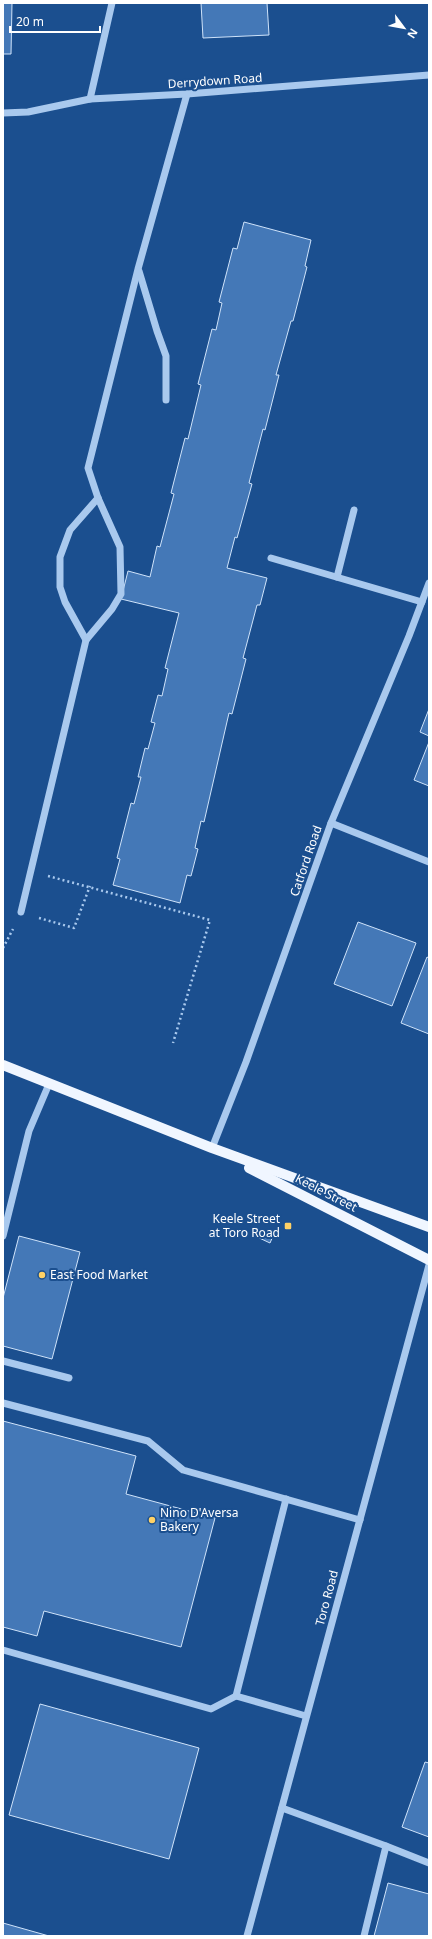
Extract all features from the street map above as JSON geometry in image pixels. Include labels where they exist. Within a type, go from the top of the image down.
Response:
[{"type":"main road","name":"Keele Street","points":[[3,1065],[212,1148],[429,1228]]},
{"type":"main road","name":"Keele Street","points":[[212,1148],[429,1260]]},
{"type":"street","points":[[90,99],[112,3]]},
{"type":"street","name":"Derrydown Road","points":[[3,113],[28,112],[90,99],[187,94],[429,75]]},
{"type":"street","points":[[21,912],[86,640],[112,609],[121,594],[120,547],[98,498],[88,468],[138,269],[187,94]]},
{"type":"street","points":[[138,269],[166,356],[166,400]]},
{"type":"street","points":[[86,640],[65,602],[60,587],[60,557],[70,530],[98,498]]},
{"type":"street","points":[[337,577],[354,510]]},
{"type":"street","points":[[271,558],[422,602]]},
{"type":"street","name":"Catford Road","points":[[212,1148],[246,1062],[331,822],[429,583]]},
{"type":"street","points":[[331,822],[429,862]]},
{"type":"street","points":[[3,1236],[29,1131],[49,1084]]},
{"type":"street","name":"Toro Road","points":[[247,1936],[429,1265]]},
{"type":"street","points":[[3,1361],[69,1378]]},
{"type":"street","points":[[3,1403],[148,1441],[183,1470],[360,1520]]},
{"type":"street","points":[[236,1696],[286,1499]]},
{"type":"street","points":[[3,1650],[211,1709],[236,1696],[306,1716]]},
{"type":"street","points":[[282,1808],[429,1863]]},
{"type":"street","points":[[364,1936],[386,1846]]},
{"type":"path","points":[[31,872],[90,886],[210,920],[173,1043]]},
{"type":"path","points":[[3,948],[21,912],[74,928],[90,886]]},
{"type":"building","points":[[3,3],[12,3],[11,54],[3,54]]},
{"type":"building","points":[[201,3],[267,3],[269,35],[203,38]]},
{"type":"building","points":[[244,222],[311,240],[305,266],[307,267],[293,321],[291,321],[276,375],[279,375],[265,430],[263,429],[249,483],[252,484],[227,568],[267,578],[260,605],[257,605],[243,658],[246,659],[232,714],[229,713],[204,822],[201,821],[195,848],[198,849],[191,876],[187,875],[180,903],[113,885],[120,859],[117,858],[131,803],[134,804],[141,777],[138,777],[145,748],[148,749],[155,723],[151,722],[158,695],[162,696],[168,669],[165,668],[179,613],[121,599],[128,571],[150,577],[157,546],[160,547],[174,494],[171,493],[185,438],[188,439],[201,385],[198,384],[212,329],[216,330],[222,303],[219,302],[233,248],[237,249]]},
{"type":"building","points":[[429,709],[429,736],[420,732]]},
{"type":"building","points":[[429,742],[429,786],[414,780]]},
{"type":"building","points":[[358,922],[416,943],[392,1006],[334,984]]},
{"type":"building","points":[[427,957],[429,958],[429,1034],[401,1023]]},
{"type":"building","points":[[258,1230],[273,1236],[270,1243],[255,1236]]},
{"type":"building","name":"East Food Market","points":[[19,1236],[80,1252],[52,1359],[3,1346],[3,1298]]},
{"type":"building","points":[[3,1421],[136,1456],[126,1494],[215,1518],[181,1647],[44,1611],[37,1636],[3,1627]]},
{"type":"building","points":[[40,1704],[199,1748],[169,1859],[9,1815]]},
{"type":"building","points":[[425,1762],[429,1763],[429,1837],[402,1827]]},
{"type":"building","points":[[388,1883],[429,1894],[429,1936],[374,1936]]},
{"type":"building","points":[[3,1923],[49,1936],[3,1936]]},
{"type":"place","name":"Keele Street at Toro Road","points":[[288,1226]]},
{"type":"place","name":"East Food Market","points":[[42,1275]]},
{"type":"place","name":"Nino D'Aversa Bakery","points":[[152,1520]]}]
